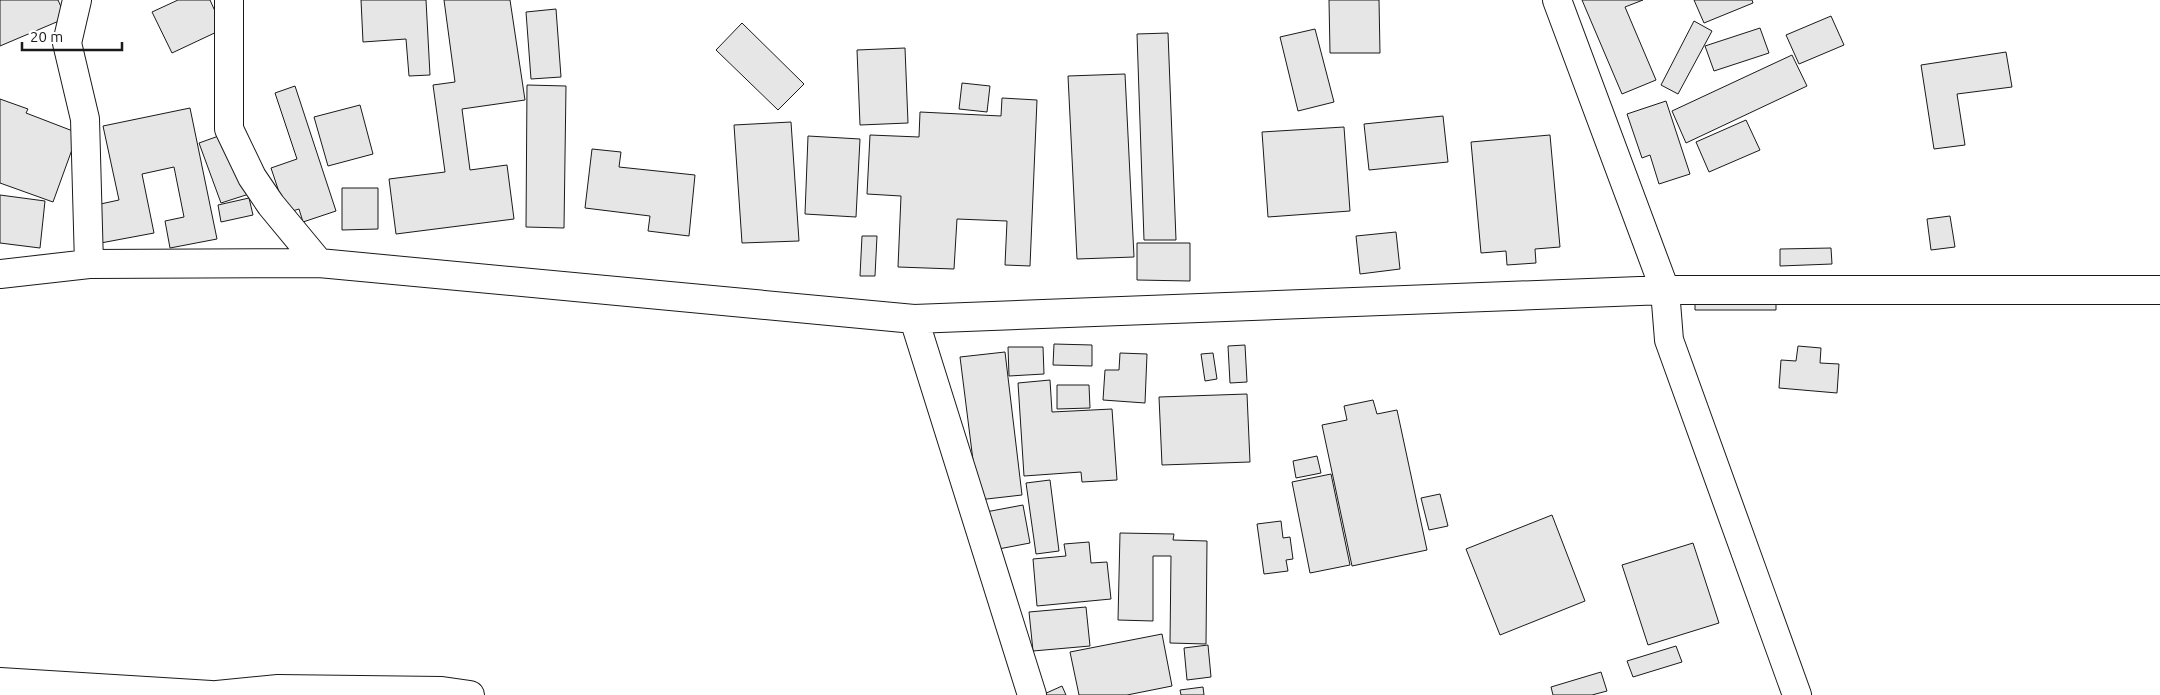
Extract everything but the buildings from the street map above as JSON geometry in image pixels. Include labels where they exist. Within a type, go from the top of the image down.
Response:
[{"type":"street","points":[[78,0],[67,42],[85,119],[89,264]]},
{"type":"street","points":[[229,0],[230,129],[252,177],[270,205],[319,263]]},
{"type":"street","points":[[1557,0],[1665,290],[1669,340],[1796,695]]},
{"type":"street","points":[[0,274],[89,264],[319,263],[914,319],[1665,290],[2160,290]]},
{"type":"street","points":[[914,319],[1032,695]]},
{"type":"street","points":[[4,687],[211,695]]},
{"type":"street","points":[[217,695],[278,689],[442,691],[470,695]]}]
